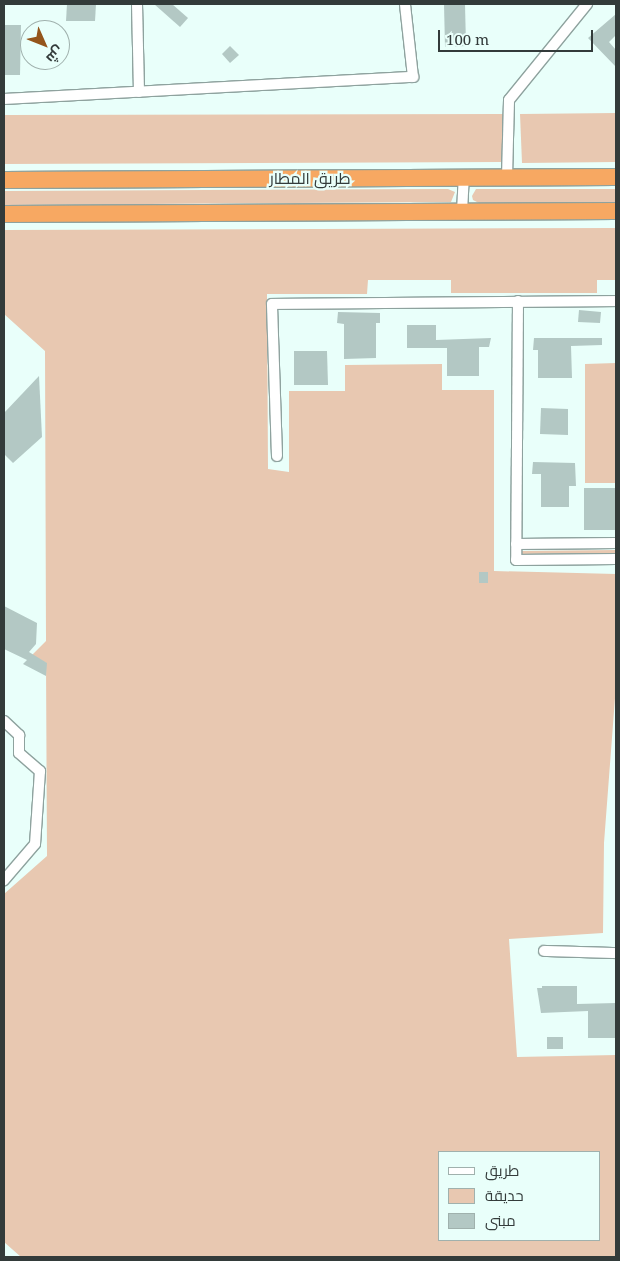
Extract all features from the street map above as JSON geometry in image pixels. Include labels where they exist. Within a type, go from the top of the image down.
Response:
[{"type":"highway","name":"طريق المطار","points":[[4,180],[616,177]]},
{"type":"highway","points":[[4,214],[616,211]]},
{"type":"street","points":[[137,4],[140,92]]},
{"type":"street","points":[[4,98],[413,77],[405,4]]},
{"type":"street","points":[[507,177],[509,100],[587,4]]},
{"type":"street","points":[[462,212],[464,178]]},
{"type":"street","points":[[277,456],[272,304],[616,300]]},
{"type":"street","points":[[518,301],[516,560],[616,559]]},
{"type":"street","points":[[516,544],[616,544]]},
{"type":"street","points":[[4,721],[19,735],[19,753],[40,771],[35,844],[4,880]]},
{"type":"street","points":[[544,951],[616,953]]},
{"type":"green space","points":[[616,113],[616,162],[522,163],[520,114]]},
{"type":"green space","points":[[504,114],[502,162],[4,164],[4,115]]},
{"type":"green space","points":[[448,189],[455,192],[451,202],[4,205],[4,191]]},
{"type":"green space","points":[[476,189],[616,189],[616,202],[479,203],[473,200],[472,196]]},
{"type":"green space","points":[[616,228],[616,280],[597,280],[597,293],[451,293],[451,280],[368,280],[367,294],[267,294],[268,469],[289,472],[289,391],[345,391],[345,365],[442,364],[442,390],[494,390],[494,571],[616,574],[616,685],[604,843],[603,933],[509,939],[517,1057],[616,1055],[616,1257],[21,1257],[4,1242],[4,894],[47,856],[46,663],[32,655],[46,641],[45,351],[4,314],[4,230]]},
{"type":"green space","points":[[616,363],[616,483],[585,483],[585,364]]},
{"type":"green space","points":[[616,550],[616,553],[520,554],[520,551]]},
{"type":"building","points":[[67,4],[96,4],[95,21],[66,20]]},
{"type":"building","points":[[154,4],[172,4],[188,18],[180,27]]},
{"type":"building","points":[[444,4],[465,4],[466,46],[445,47]]},
{"type":"building","points":[[616,14],[616,35],[609,42],[616,50],[616,67],[588,38]]},
{"type":"building","points":[[4,25],[20,25],[20,75],[4,75]]},
{"type":"building","points":[[230,46],[239,55],[230,63],[222,54]]},
{"type":"building","points":[[579,310],[601,312],[600,323],[578,322]]},
{"type":"building","points":[[338,312],[380,313],[380,323],[376,323],[376,358],[344,359],[344,324],[337,323]]},
{"type":"building","points":[[407,325],[436,325],[436,340],[491,338],[489,347],[479,347],[479,376],[447,376],[447,348],[407,348]]},
{"type":"building","points":[[534,338],[602,338],[602,345],[571,346],[572,378],[538,378],[538,350],[533,350]]},
{"type":"building","points":[[294,351],[327,351],[328,385],[294,385]]},
{"type":"building","points":[[39,376],[42,437],[13,463],[4,454],[4,413]]},
{"type":"building","points":[[541,408],[568,409],[568,435],[540,434]]},
{"type":"building","points":[[533,462],[575,463],[576,486],[569,486],[569,507],[541,507],[541,474],[532,474]]},
{"type":"building","points":[[584,488],[616,488],[616,530],[584,530]]},
{"type":"building","points":[[479,572],[488,572],[488,583],[479,583]]},
{"type":"building","points":[[4,606],[37,623],[36,644],[29,652],[47,663],[46,676],[23,664],[27,660],[4,649]]},
{"type":"building","points":[[542,986],[577,986],[577,1004],[616,1003],[616,1038],[588,1038],[588,1011],[541,1013],[537,988],[542,988]]},
{"type":"building","points":[[547,1037],[563,1037],[563,1049],[547,1049]]}]
